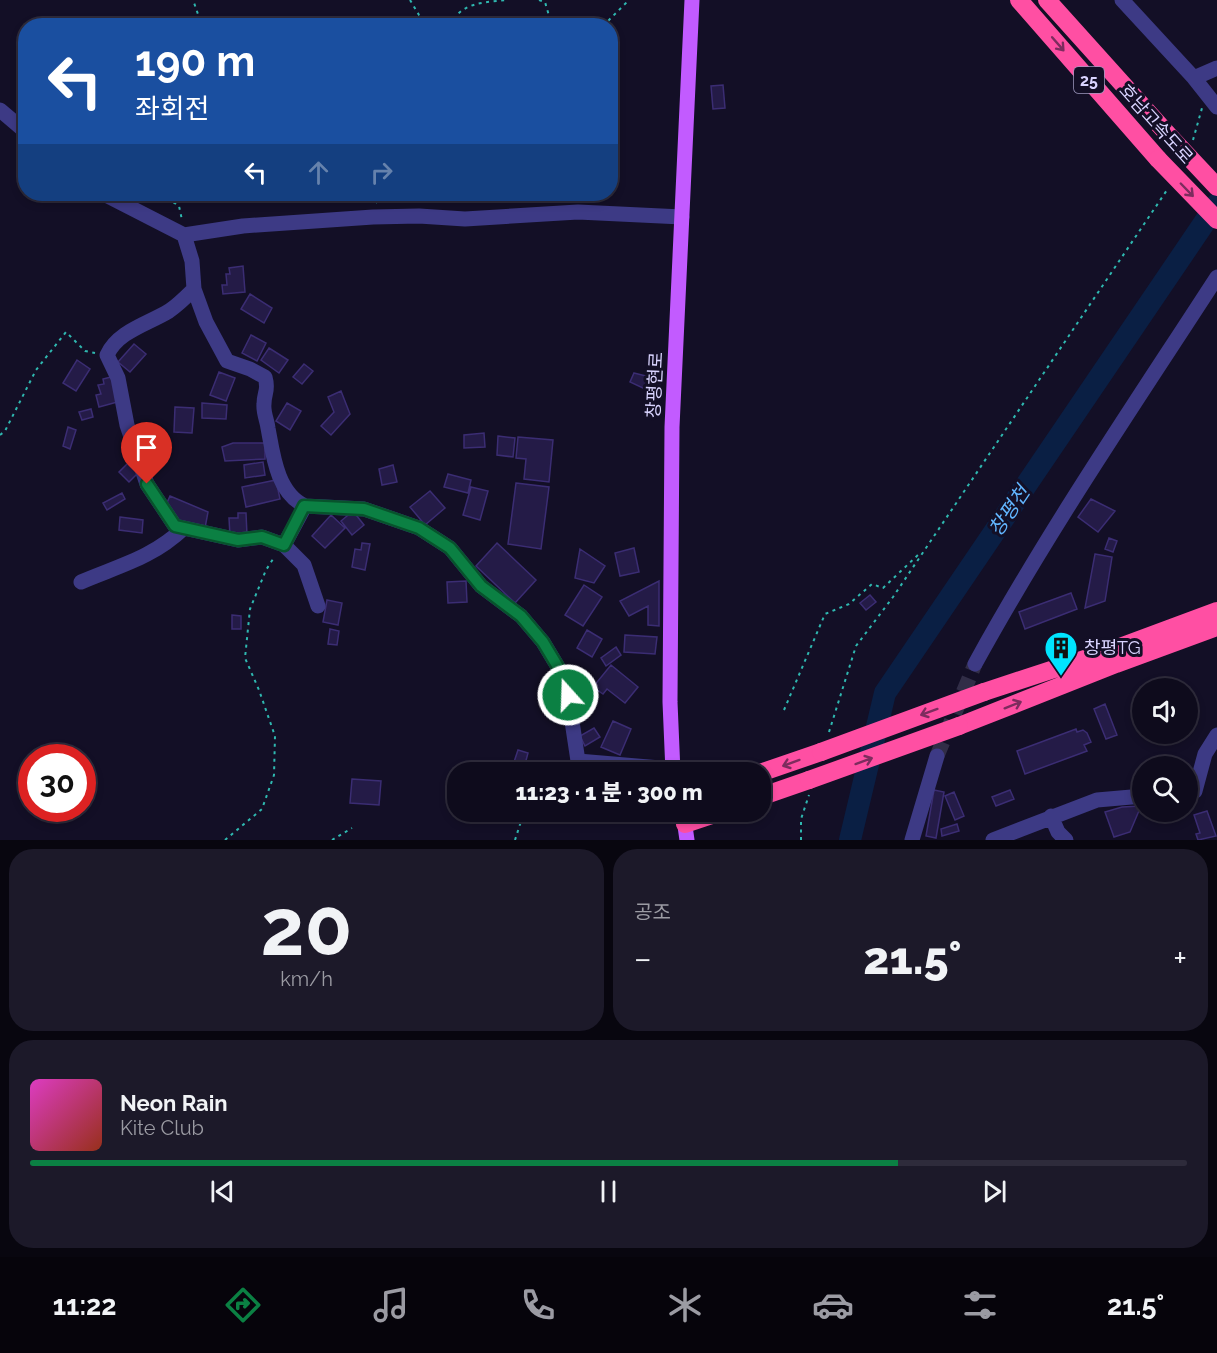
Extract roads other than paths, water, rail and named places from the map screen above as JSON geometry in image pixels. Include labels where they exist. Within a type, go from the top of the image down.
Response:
[{"type":"highway","name":"호남고속도로","points":[[1019,0],[1158,159],[1217,220]]},
{"type":"highway","name":"호남고속도로","points":[[1047,0],[1217,187]]},
{"type":"highway","points":[[1114,657],[1217,598]]},
{"type":"highway","points":[[771,794],[810,784],[959,726],[1217,611]]},
{"type":"highway","points":[[771,769],[984,692],[1217,627]]},
{"type":"highway","points":[[1114,657],[1217,641]]},
{"type":"main road","name":"창평현로","points":[[672,762],[669,702],[672,450],[692,0]]},
{"type":"street","points":[[1122,0],[1194,78],[1213,103]]},
{"type":"street","points":[[1194,78],[1217,68]]},
{"type":"street","points":[[0,110],[18,125]]},
{"type":"street","points":[[118,201],[184,235],[243,226],[373,216],[465,219],[578,212],[682,217]]},
{"type":"street","points":[[184,235],[192,261],[194,290],[206,322],[227,361],[265,377],[268,388],[263,404],[274,460],[281,481],[296,502],[304,506],[364,509],[419,528],[450,548],[481,586],[521,616],[543,642],[561,672],[568,695],[578,761],[588,762]]},
{"type":"street","points":[[975,664],[1116,433],[1217,277]]},
{"type":"street","points":[[194,290],[170,311],[134,329],[111,346],[107,355],[118,378],[127,425],[147,484],[175,526],[238,540],[262,537],[284,545],[304,565],[318,606]]},
{"type":"street","points":[[284,545],[304,506]]},
{"type":"street","points":[[81,582],[146,556],[165,546],[184,528]]},
{"type":"street","points":[[1198,780],[1205,754],[1217,735]]},
{"type":"street","points":[[912,840],[937,756]]},
{"type":"street","points":[[993,840],[1097,800],[1132,797]]},
{"type":"street","points":[[1051,816],[1058,832],[1066,840]]},
{"type":"waterway","name":"창평천","points":[[850,840],[885,693],[1217,204]]},
{"type":"tunnel","points":[[937,756],[975,664]]},
{"type":"place","name":"창평TG","points":[[1061,677]]}]
